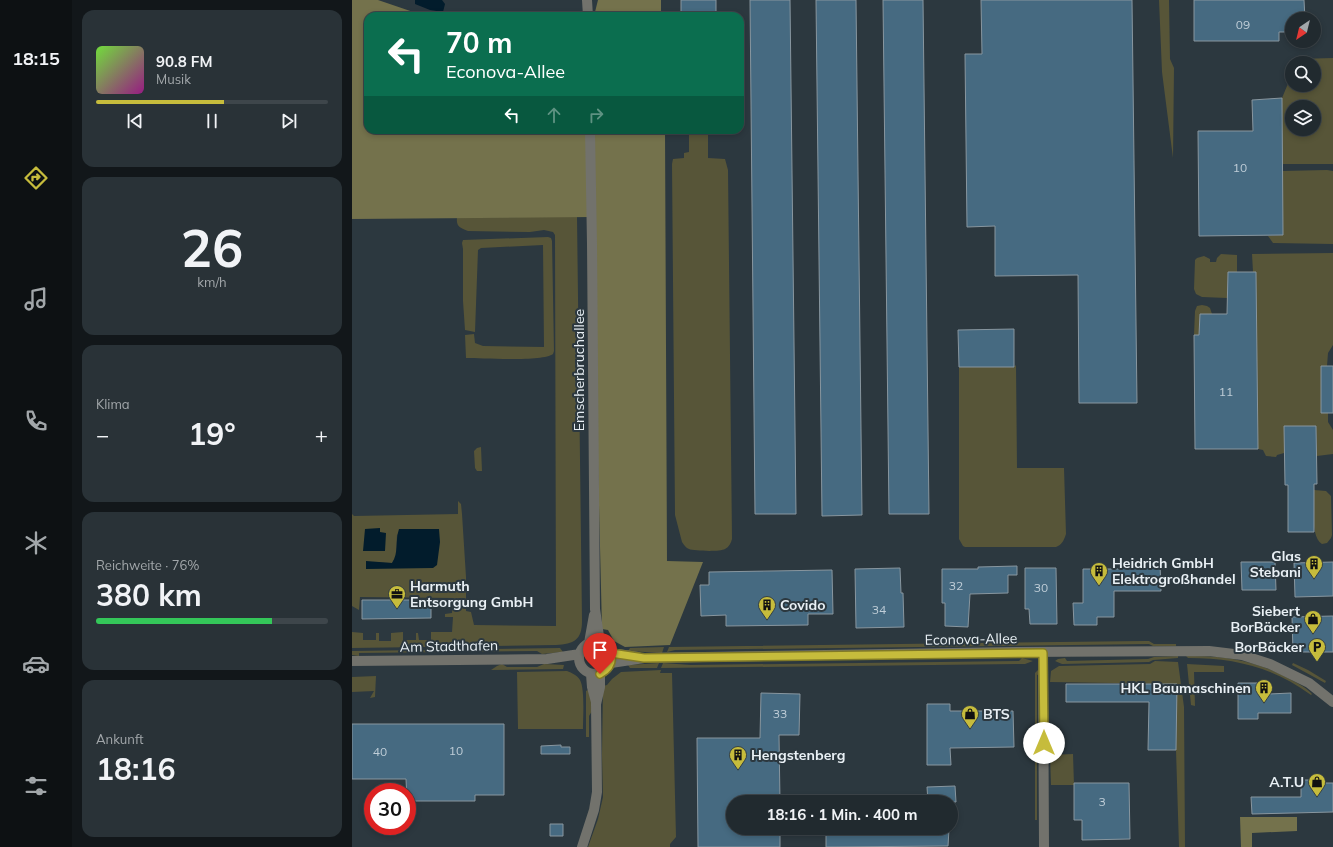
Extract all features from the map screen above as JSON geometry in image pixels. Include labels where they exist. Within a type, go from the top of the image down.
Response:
[{"type":"street","points":[[587,0],[588,12]]},
{"type":"street","name":"Emscherbruchallee","points":[[590,134],[595,609],[600,643]]},
{"type":"street","name":"Emscherbruchallee","points":[[589,643],[595,609]]},
{"type":"street","points":[[589,643],[600,643],[608,648],[611,658],[606,671],[596,674],[583,668],[580,659],[582,649],[589,643]]},
{"type":"street","name":"Econova-Allee","points":[[611,658],[1209,651],[1257,659],[1283,669],[1309,683],[1333,702]]},
{"type":"street","points":[[1043,653],[1044,847]]},
{"type":"street","name":"Am Stadthafen","points":[[352,661],[580,659]]},
{"type":"street","points":[[582,847],[594,810],[597,792],[596,704],[592,687],[596,674]]},
{"type":"shaded area","points":[[352,0],[378,0],[413,12],[364,12],[364,134],[665,134],[667,561],[703,562],[670,645],[625,647],[614,641],[608,630],[602,629],[592,217],[352,219]]},
{"type":"shaded area","points":[[598,0],[661,0],[661,12],[595,12]]},
{"type":"shaded area","points":[[1159,0],[1169,0],[1170,59],[1174,68],[1173,158],[1162,72]]},
{"type":"shaded area","points":[[1321,58],[1333,58],[1333,164],[1282,164],[1282,98],[1285,91],[1321,92]]},
{"type":"shaded area","points":[[689,134],[708,134],[708,158],[725,159],[728,170],[732,539],[728,547],[718,551],[687,548],[682,542],[675,515],[672,164],[673,159],[684,158],[684,153],[689,152]]},
{"type":"shaded area","points":[[1282,171],[1333,171],[1333,244],[1273,243],[1268,236],[1283,235]]},
{"type":"shaded area","points":[[577,216],[582,627],[579,637],[568,644],[352,648],[352,632],[363,633],[363,640],[376,640],[376,633],[379,633],[379,641],[391,641],[391,633],[403,632],[403,640],[416,640],[416,633],[418,633],[419,640],[431,640],[431,632],[452,632],[453,617],[445,617],[445,614],[452,613],[453,598],[360,597],[359,610],[352,606],[352,514],[354,516],[458,514],[458,501],[461,504],[462,514],[466,577],[466,611],[471,612],[474,625],[556,626],[555,235],[553,232],[544,230],[530,232],[468,231],[459,226],[457,223],[457,218]],"holes":[[[397,534],[433,568],[366,562],[392,563],[396,557]]]},
{"type":"shaded area","points":[[551,238],[552,241],[553,354],[525,359],[466,358],[465,335],[474,334],[475,343],[483,346],[544,347],[543,245],[481,248],[478,250],[475,332],[465,330],[463,301],[463,240]]},
{"type":"shaded area","points":[[1333,253],[1333,345],[1328,353],[1327,366],[1321,367],[1321,413],[1328,413],[1328,422],[1333,430],[1333,454],[1317,456],[1316,426],[1284,426],[1284,453],[1277,455],[1276,457],[1266,456],[1263,450],[1258,449],[1256,272],[1253,272],[1252,254]]},
{"type":"shaded area","points":[[1221,254],[1237,255],[1237,272],[1228,272],[1227,298],[1202,297],[1196,294],[1194,289],[1195,260],[1204,256],[1210,259],[1210,262],[1216,262],[1217,258]]},
{"type":"shaded area","points":[[1202,305],[1210,308],[1212,314],[1199,335],[1194,335],[1195,311],[1197,306]]},
{"type":"shaded area","points":[[1016,365],[1017,468],[1064,468],[1066,534],[1060,545],[1056,547],[965,547],[959,539],[959,367],[1014,367]]},
{"type":"shaded area","points":[[481,447],[482,471],[477,471],[475,468],[474,451]]},
{"type":"shaded area","points":[[1314,490],[1326,491],[1331,496],[1332,535],[1327,543],[1322,544],[1318,540],[1314,528]]},
{"type":"shaded area","points":[[1149,641],[1154,644],[1176,644],[1176,646],[1153,646],[1149,644],[675,650],[667,652],[669,647]]},
{"type":"shaded area","points":[[664,647],[662,653],[628,651],[630,648]]},
{"type":"shaded area","points":[[560,648],[563,652],[542,654],[537,651],[359,653],[359,656],[352,655],[352,651]]},
{"type":"shaded area","points":[[1178,656],[1178,658],[1153,660],[1149,662],[1062,664],[1055,661],[1065,658],[1067,661],[1148,659],[1154,657]]},
{"type":"shaded area","points":[[1186,656],[1212,656],[1262,666],[1303,686],[1312,694],[1311,695],[1282,677],[1252,666],[1237,662],[1205,658],[1188,658]]},
{"type":"shaded area","points":[[1022,658],[1033,661],[1025,664],[661,668],[663,663],[691,665],[1019,661]]},
{"type":"shaded area","points":[[1155,661],[1178,662],[1184,707],[1185,847],[1179,847],[1176,750],[1177,684],[1050,682],[1051,671],[1059,666],[1150,664]]},
{"type":"shaded area","points":[[659,663],[657,668],[630,668],[628,665]]},
{"type":"shaded area","points":[[1293,663],[1326,681],[1325,683],[1292,665]]},
{"type":"shaded area","points":[[502,664],[507,667],[537,667],[544,664],[564,665],[563,669],[491,670]]},
{"type":"shaded area","points":[[1187,664],[1224,666],[1224,672],[1194,672],[1195,706],[1191,705]]},
{"type":"shaded area","points":[[1039,669],[1040,674],[1037,675],[1037,820],[1035,820],[1035,673]]},
{"type":"shaded area","points":[[661,670],[660,673],[672,673],[676,837],[670,844],[670,847],[588,847],[598,819],[603,797],[603,686],[607,685],[621,672]]},
{"type":"shaded area","points":[[567,671],[573,673],[582,684],[583,729],[518,729],[517,672]]},
{"type":"shaded area","points":[[376,676],[375,697],[370,698],[374,691],[352,692],[352,677]]},
{"type":"shaded area","points":[[590,689],[592,711],[589,716],[589,737],[586,737],[586,691]]},
{"type":"shaded area","points":[[1073,754],[1074,785],[1051,785],[1050,755]]},
{"type":"shaded area","points":[[1240,817],[1297,817],[1297,831],[1252,833],[1252,847],[1241,847]]},
{"type":"water","points":[[415,0],[442,0],[445,4],[443,12],[430,10],[415,4]]},
{"type":"water","points":[[380,528],[380,532],[386,533],[385,551],[363,551],[365,529]]},
{"type":"water","points":[[399,529],[439,529],[440,542],[437,565],[433,568],[366,569],[366,561],[392,563],[396,551]]},
{"type":"building","points":[[681,0],[716,0],[716,12],[681,12]]},
{"type":"building","points":[[750,0],[790,0],[796,514],[755,514]]},
{"type":"building","points":[[816,0],[856,0],[862,515],[822,516]]},
{"type":"building","points":[[883,0],[923,0],[929,514],[889,514]]},
{"type":"building","points":[[981,0],[1132,0],[1137,403],[1079,403],[1078,275],[995,276],[995,226],[967,227],[965,54],[982,54]]},
{"type":"building","points":[[1194,0],[1304,0],[1305,12],[1285,12],[1285,32],[1279,32],[1279,41],[1194,41]]},
{"type":"building","points":[[1282,98],[1283,235],[1199,236],[1198,131],[1253,131],[1252,100]]},
{"type":"building","points":[[1228,272],[1256,272],[1258,449],[1195,449],[1194,335],[1199,335],[1200,314],[1227,314]]},
{"type":"building","points":[[1014,329],[1014,367],[959,367],[958,330]]},
{"type":"building","points":[[1321,366],[1333,366],[1333,413],[1321,413]]},
{"type":"building","points":[[1284,426],[1316,426],[1317,484],[1314,484],[1314,532],[1288,532],[1288,485],[1285,485]]},
{"type":"building","points":[[1241,562],[1275,562],[1276,590],[1242,590]]},
{"type":"building","name":"Glas Stebani","points":[[1333,562],[1333,596],[1295,597],[1294,563]]},
{"type":"building","name":"Heidrich GmbH Elektrogroßhandel","points":[[1160,564],[1161,591],[1114,591],[1114,617],[1097,617],[1097,625],[1074,625],[1073,603],[1083,603],[1083,569],[1122,569],[1122,565]]},
{"type":"building","points":[[1017,566],[1017,575],[1008,575],[1008,593],[970,594],[968,627],[945,626],[945,603],[942,603],[942,569],[978,569],[978,567]]},
{"type":"building","points":[[900,568],[901,593],[903,593],[904,627],[856,628],[855,569]]},
{"type":"building","points":[[1025,568],[1056,568],[1057,624],[1030,624],[1029,609],[1025,609]]},
{"type":"building","points":[[832,570],[833,614],[808,614],[808,625],[726,626],[726,615],[701,616],[700,585],[709,585],[709,572]]},
{"type":"building","name":"Harmuth Entsorgung GmbH","points":[[362,600],[431,600],[431,618],[362,619]]},
{"type":"building","name":"Siebert BorBäcker","points":[[1333,616],[1333,652],[1293,652],[1292,617]]},
{"type":"building","name":"HKL Baumaschinen","points":[[1238,683],[1268,683],[1269,694],[1291,693],[1291,713],[1258,713],[1258,719],[1238,719]]},
{"type":"building","points":[[1066,684],[1177,684],[1176,750],[1148,750],[1149,702],[1066,702]]},
{"type":"building","name":"Hengstenberg","points":[[761,693],[800,694],[799,735],[779,735],[780,795],[726,795],[726,835],[780,835],[780,847],[698,847],[697,738],[760,738]]},
{"type":"building","name":"BTS","points":[[927,704],[950,704],[950,711],[1013,711],[1014,747],[950,748],[951,765],[927,765]]},
{"type":"building","points":[[352,724],[504,724],[504,795],[475,795],[475,801],[416,801],[416,783],[406,783],[406,779],[352,779]]},
{"type":"building","points":[[561,745],[561,747],[570,747],[570,754],[541,754],[541,746]]},
{"type":"building","points":[[1301,780],[1324,780],[1324,783],[1333,783],[1333,812],[1252,814],[1251,797],[1301,797]]},
{"type":"building","points":[[1074,783],[1129,783],[1130,839],[1082,840],[1082,820],[1074,820]]},
{"type":"building","points":[[955,786],[956,795],[928,795],[927,787]]},
{"type":"building","points":[[550,824],[563,824],[563,836],[550,836]]},
{"type":"building","points":[[826,835],[949,835],[948,846],[826,847]]},
{"type":"place","name":"Glas Stebani","points":[[1314,579]]},
{"type":"place","name":"Heidrich GmbH Elektrogroßhandel","points":[[1099,586]]},
{"type":"place","name":"Harmuth Entsorgung GmbH","points":[[397,609]]},
{"type":"place","name":"Covido","points":[[767,620]]},
{"type":"place","name":"Siebert BorBäcker","points":[[1313,634]]},
{"type":"place","name":"BorBäcker","points":[[1317,662]]},
{"type":"place","name":"HKL Baumaschinen","points":[[1264,703]]},
{"type":"place","name":"BTS","points":[[970,729]]},
{"type":"place","name":"Hengstenberg","points":[[738,770]]},
{"type":"place","name":"A.T.U","points":[[1317,797]]},
{"type":"route","points":[[600,674],[606,671],[609,667],[612,658],[611,653],[644,658],[1016,652],[1043,653],[1044,743]]}]
